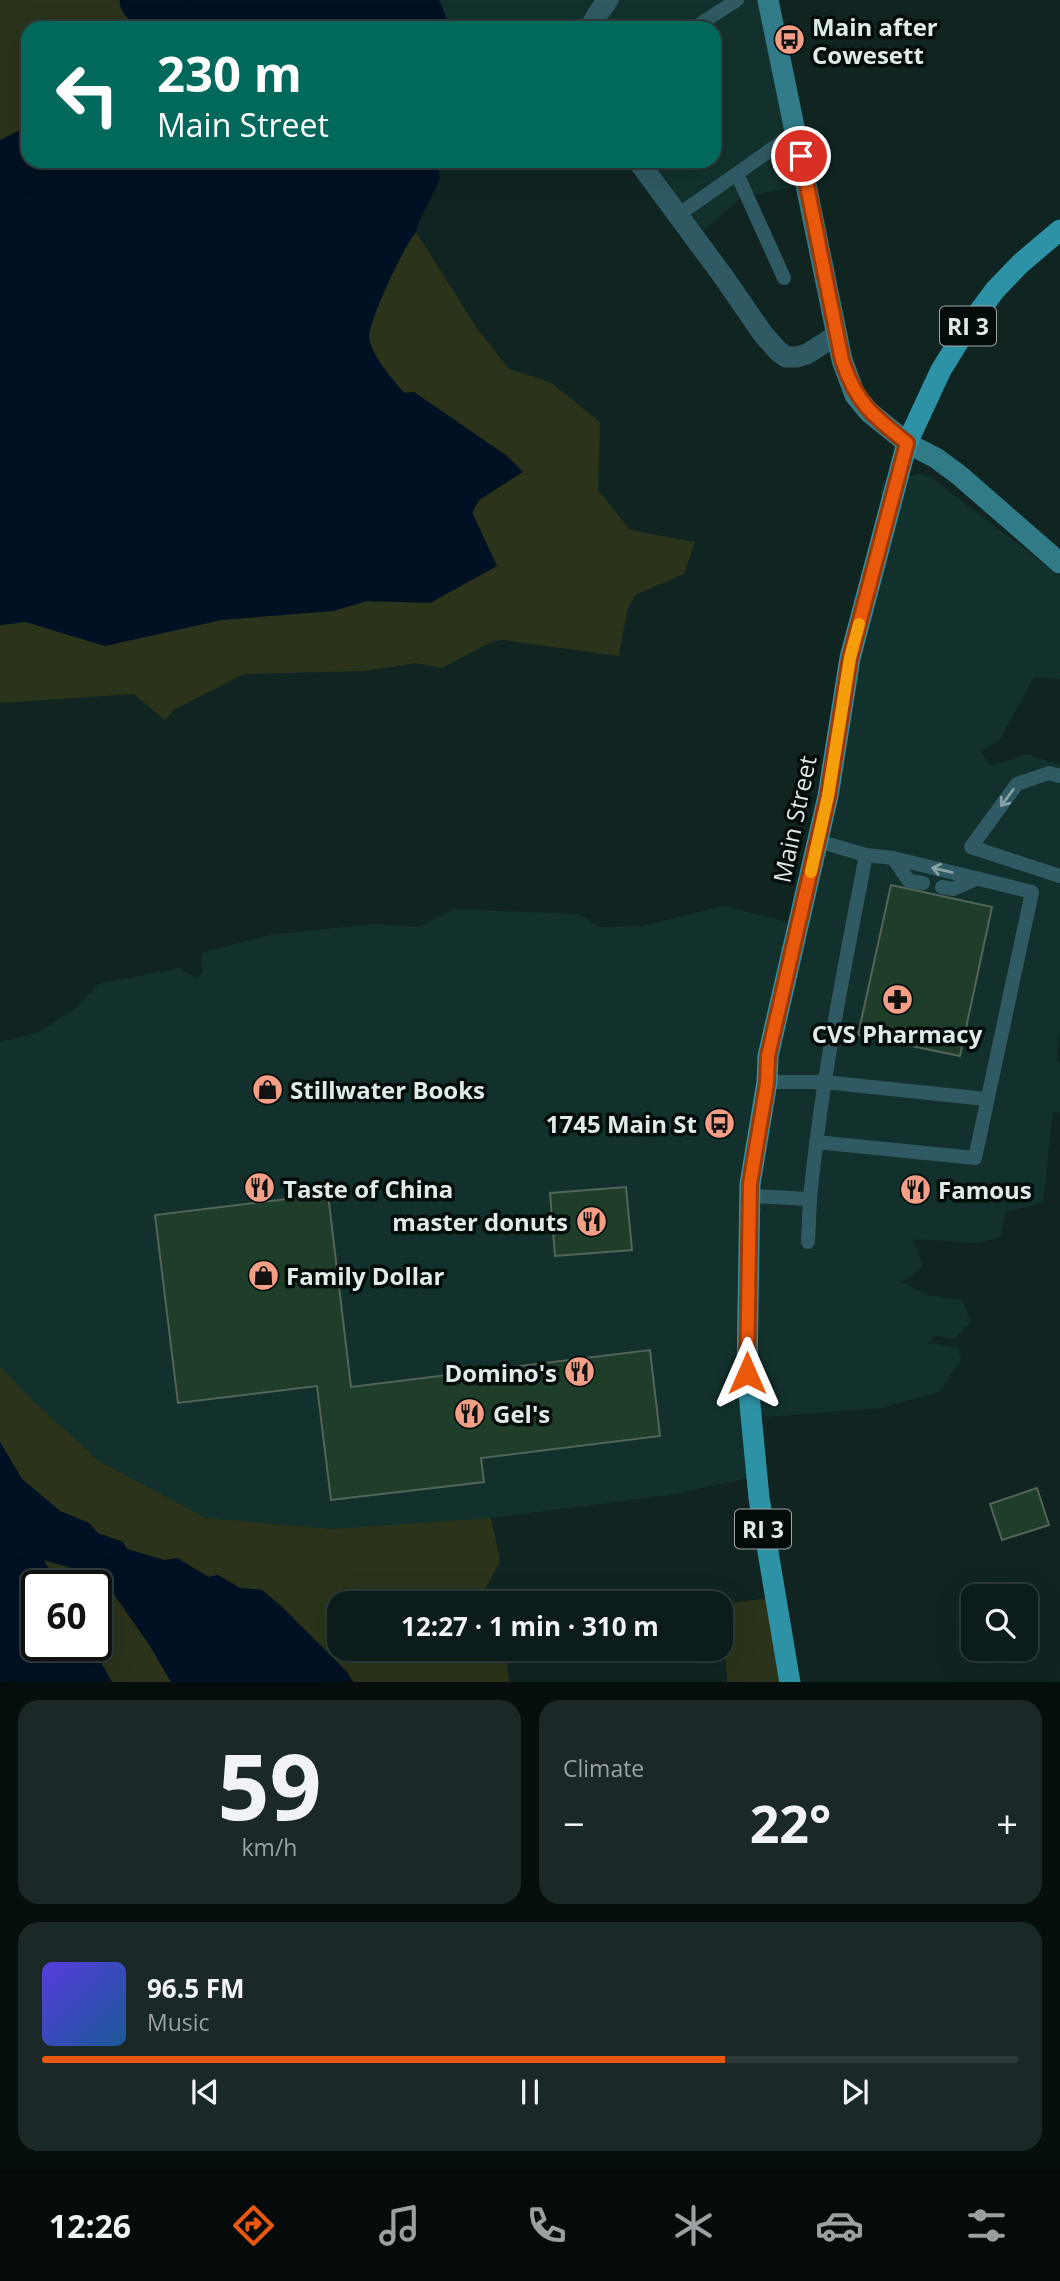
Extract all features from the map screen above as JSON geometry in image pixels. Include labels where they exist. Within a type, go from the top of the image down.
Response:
[{"type":"main road","points":[[768,0],[842,360],[855,395],[869,412],[907,443],[936,458],[959,475],[1060,563]]},
{"type":"main road","name":"RI 3","points":[[907,443],[941,370],[967,328],[995,290],[1020,264],[1060,230]]},
{"type":"main road","name":"Main Street","points":[[790,1682],[759,1498],[747,1373],[750,1196],[767,1083],[768,1056],[828,796],[850,658],[907,443]]},
{"type":"street","points":[[594,21],[608,0]]},
{"type":"street","points":[[643,168],[778,351],[786,357],[797,357],[807,354],[837,335]]},
{"type":"lane","points":[[705,21],[737,0]]},
{"type":"lane","points":[[678,215],[796,132]]},
{"type":"lane","points":[[737,174],[784,278]]},
{"type":"lane","points":[[1059,772],[1049,772],[1017,783],[971,847],[1060,876]]},
{"type":"lane","points":[[816,1142],[975,1158],[1032,892],[893,858],[866,855],[818,841]]},
{"type":"lane","points":[[808,1242],[816,1142],[829,1046],[866,855]]},
{"type":"lane","points":[[893,858],[909,881],[923,883]]},
{"type":"lane","points":[[942,887],[953,889],[978,878]]},
{"type":"lane","points":[[767,1083],[824,1082],[986,1099]]},
{"type":"lane","points":[[750,1196],[810,1199]]},
{"type":"shaded area","points":[[167,0],[439,0],[448,21],[160,21]]},
{"type":"shaded area","points":[[439,0],[765,0],[804,185],[740,198],[696,238],[643,168],[721,168],[721,21],[448,21]]},
{"type":"shaded area","points":[[21,130],[21,168],[438,168],[440,179],[375,315],[369,337],[370,344],[404,393],[414,392],[507,456],[523,472],[479,500],[472,512],[497,566],[430,603],[367,601],[333,611],[221,620],[105,646],[26,622],[0,625],[0,140]]},
{"type":"shaded area","points":[[919,474],[929,476],[1060,576],[1060,679],[1034,677],[999,741],[981,751],[990,766],[1027,754],[1060,765],[1060,1030],[1057,1060],[1060,1062],[1060,1113],[1053,1112],[1043,1203],[1005,1212],[1001,1237],[979,1243],[913,1239],[923,1267],[901,1283],[926,1295],[962,1300],[971,1322],[955,1339],[935,1336],[928,1343],[958,1348],[961,1360],[939,1392],[881,1408],[753,1418],[753,1477],[669,1495],[491,1518],[332,1529],[206,1518],[99,1461],[29,1397],[0,1366],[0,1042],[37,1033],[75,1009],[98,984],[180,968],[197,979],[202,973],[202,953],[269,935],[374,924],[419,927],[455,909],[578,914],[600,927],[643,926],[723,906],[792,923],[880,542],[881,489],[883,482]]},
{"type":"shaded area","points":[[0,1442],[22,1479],[60,1511],[89,1523],[98,1533],[123,1542],[127,1549],[164,1560],[177,1558],[208,1577],[218,1575],[240,1588],[262,1590],[327,1652],[327,1661],[336,1661],[353,1682],[171,1682],[112,1591],[112,1570],[78,1570],[44,1560],[49,1570],[21,1570],[21,1661],[100,1661],[112,1682],[0,1682]]},
{"type":"green space","points":[[0,0],[167,0],[160,21],[21,21],[21,130],[0,140]]},
{"type":"green space","points":[[416,232],[476,327],[509,369],[550,382],[600,422],[598,490],[630,530],[695,542],[684,574],[635,595],[627,611],[619,656],[502,640],[491,642],[442,668],[416,663],[365,671],[244,674],[175,709],[165,720],[134,694],[0,703],[0,625],[26,622],[105,646],[221,620],[333,611],[367,601],[430,603],[479,500],[522,472],[507,456],[414,392],[404,393],[373,351],[369,337],[375,315],[396,266]]},
{"type":"green space","points":[[0,1366],[29,1397],[99,1461],[206,1518],[332,1529],[491,1518],[500,1561],[484,1591],[327,1591],[327,1652],[262,1590],[240,1588],[218,1575],[209,1577],[178,1558],[164,1560],[127,1549],[123,1542],[98,1533],[89,1523],[60,1511],[22,1479],[0,1442]]},
{"type":"green space","points":[[42,1559],[79,1570],[48,1570]]},
{"type":"green space","points":[[112,1591],[171,1682],[112,1682],[100,1661],[112,1661]]},
{"type":"green space","points":[[770,1598],[786,1682],[727,1682],[726,1661],[733,1661],[733,1603]]},
{"type":"green space","points":[[336,1661],[507,1661],[509,1682],[353,1682]]},
{"type":"building","name":"CVS Pharmacy","points":[[891,885],[992,907],[960,1056],[858,1035]]},
{"type":"building","name":"master donuts","points":[[626,1187],[632,1250],[555,1256],[550,1193]]},
{"type":"building","points":[[328,1194],[351,1387],[650,1350],[660,1436],[481,1458],[484,1482],[331,1500],[317,1386],[178,1403],[155,1215]]},
{"type":"building","points":[[1037,1488],[1049,1525],[1002,1540],[990,1504]]},
{"type":"waterway","points":[[144,0],[171,21]]},
{"type":"slow traffic","points":[[811,872],[828,796],[850,658],[859,624]]},
{"type":"place","name":"Main after Cowesett","points":[[789,40]]},
{"type":"place","name":"CVS Pharmacy","points":[[897,999]]},
{"type":"place","name":"Stillwater Books","points":[[267,1089]]},
{"type":"place","name":"1745 Main St","points":[[720,1123]]},
{"type":"place","name":"Taste of China","points":[[260,1188]]},
{"type":"place","name":"Famous","points":[[915,1189]]},
{"type":"place","name":"master donuts","points":[[591,1221]]},
{"type":"place","name":"Family Dollar","points":[[263,1275]]},
{"type":"place","name":"Domino's","points":[[580,1372]]},
{"type":"place","name":"Gel's","points":[[470,1413]]},
{"type":"route","points":[[747,1373],[750,1184],[767,1083],[768,1056],[828,796],[850,658],[907,443],[869,412],[855,395],[848,379],[801,156]]}]
